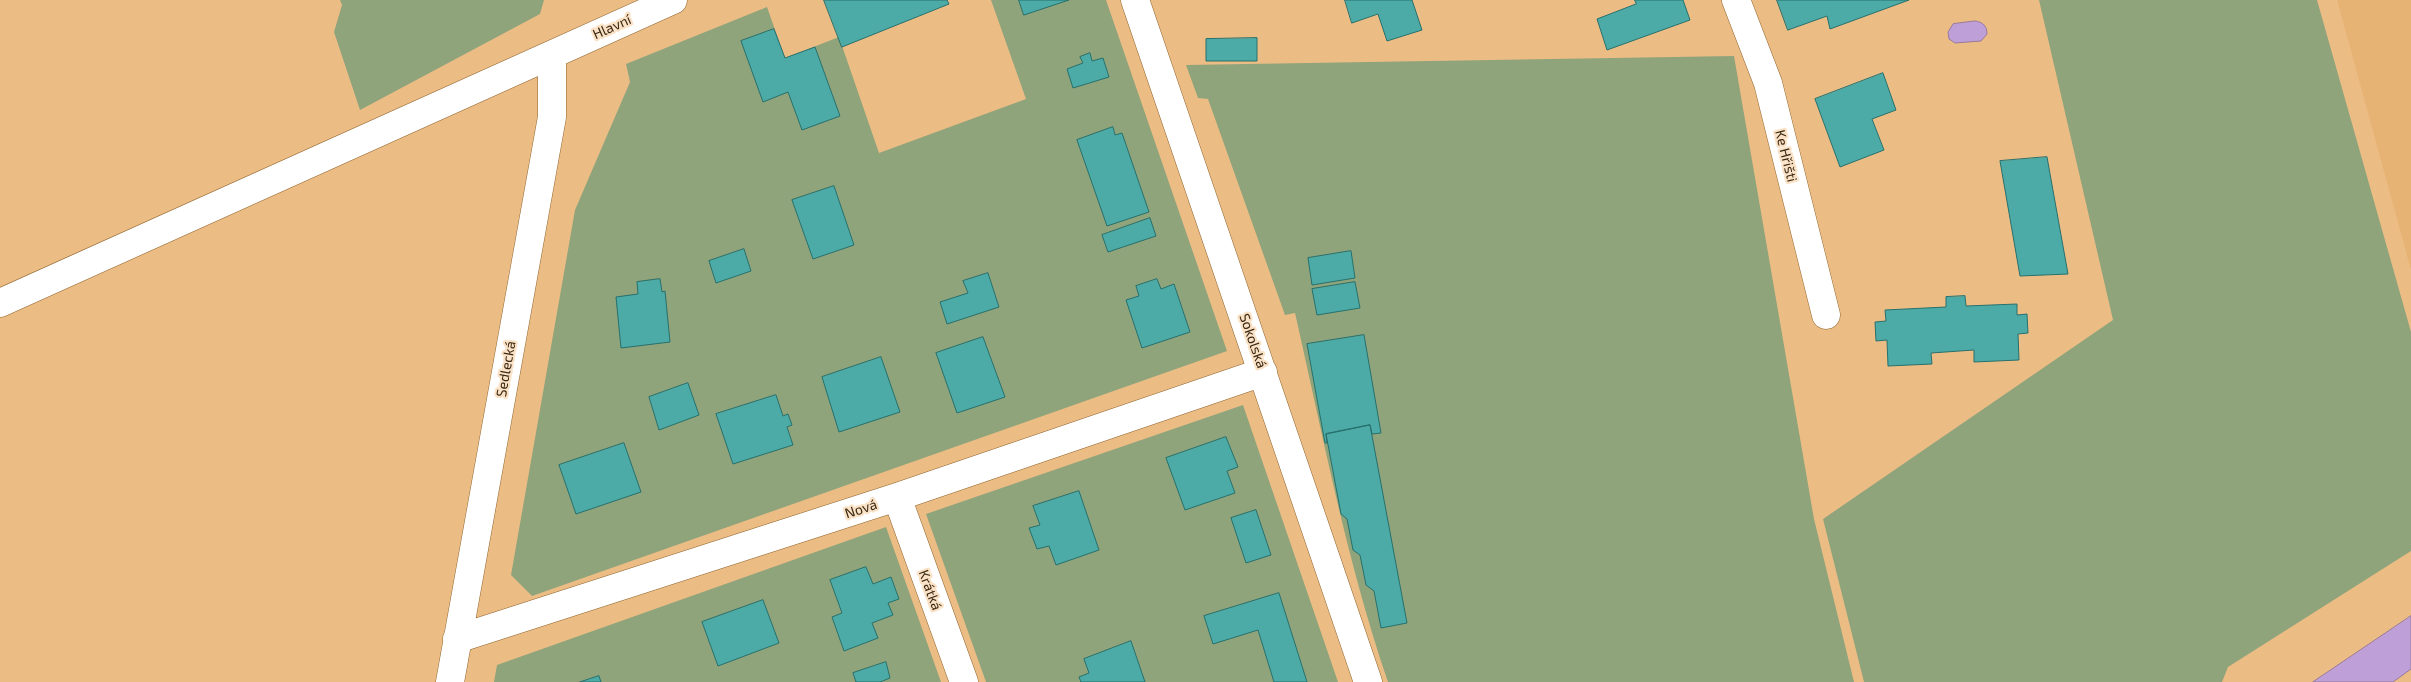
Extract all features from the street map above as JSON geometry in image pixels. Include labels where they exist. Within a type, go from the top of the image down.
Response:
[{"type":"street","name":"Hlavní","points":[[0,304],[673,0]]},
{"type":"street","name":"Sokolská","points":[[1135,0],[1368,682]]},
{"type":"street","name":"Ke Hřišti","points":[[1736,0],[1768,83],[1826,315]]},
{"type":"street","name":"Sedlecká","points":[[450,682],[552,116],[552,55]]},
{"type":"street","name":"Nová","points":[[457,639],[896,497],[1263,372]]},
{"type":"street","name":"Krátká","points":[[896,497],[964,682]]},
{"type":"shaded area","points":[[2337,0],[2411,0],[2411,270]]},
{"type":"shaded area","points":[[1975,21],[1982,23],[1986,29],[1987,34],[1981,41],[1955,43],[1949,39],[1948,32],[1953,24]]},
{"type":"shaded area","points":[[2411,616],[2411,669],[2393,682],[2313,682]]},
{"type":"green space","points":[[340,0],[544,0],[540,14],[360,110],[334,32],[342,5]]},
{"type":"green space","points":[[991,0],[1106,0],[1227,351],[532,596],[511,575],[575,210],[630,82],[626,64],[767,7],[785,58],[839,37],[879,153],[1026,99]]},
{"type":"green space","points":[[2039,0],[2317,0],[2411,332],[2411,551],[2228,667],[2222,682],[1864,682],[1823,519],[2113,320]]},
{"type":"green space","points":[[1734,56],[1814,519],[1854,682],[1388,682],[1373,637],[1348,545],[1295,313],[1285,315],[1208,99],[1198,98],[1186,65]]},
{"type":"green space","points":[[1243,405],[1338,682],[986,682],[926,514]]},
{"type":"green space","points":[[886,527],[941,682],[494,682],[497,665]]},
{"type":"building","points":[[824,0],[947,0],[949,4],[842,47]]},
{"type":"building","points":[[1019,0],[1069,0],[1024,15]]},
{"type":"building","points":[[1345,0],[1412,0],[1422,30],[1387,41],[1378,14],[1352,23]]},
{"type":"building","points":[[1635,0],[1683,0],[1690,20],[1607,50],[1597,19],[1636,4]]},
{"type":"building","points":[[1777,0],[1909,0],[1830,29],[1827,16],[1788,30]]},
{"type":"building","points":[[774,29],[785,58],[815,47],[840,116],[802,130],[788,92],[763,102],[741,41]]},
{"type":"building","points":[[1257,38],[1257,61],[1206,61],[1206,39]]},
{"type":"building","points":[[1090,53],[1092,61],[1103,58],[1109,77],[1073,88],[1067,69],[1083,63],[1080,57]]},
{"type":"building","points":[[1883,73],[1896,110],[1872,119],[1884,150],[1840,167],[1815,99]]},
{"type":"building","points":[[1113,127],[1115,135],[1122,133],[1149,212],[1107,226],[1077,140]]},
{"type":"building","points":[[2047,157],[2068,274],[2020,276],[2000,161]]},
{"type":"building","points":[[834,186],[854,245],[813,259],[792,200]]},
{"type":"building","points":[[1150,218],[1156,236],[1108,252],[1102,235]]},
{"type":"building","points":[[744,249],[751,271],[716,283],[709,261]]},
{"type":"building","points":[[1351,251],[1355,278],[1312,285],[1308,258]]},
{"type":"building","points":[[988,273],[999,307],[947,324],[940,302],[968,293],[963,281]]},
{"type":"building","points":[[660,279],[662,292],[665,291],[670,342],[621,348],[616,297],[638,294],[637,282]]},
{"type":"building","points":[[1157,279],[1161,289],[1174,284],[1190,332],[1142,348],[1126,300],[1139,296],[1136,286]]},
{"type":"building","points":[[1355,282],[1360,308],[1317,315],[1312,289]]},
{"type":"building","points":[[1965,296],[1966,306],[2017,304],[2017,315],[2027,314],[2028,333],[2018,334],[2019,360],[1974,362],[1974,350],[1931,353],[1932,364],[1888,366],[1887,340],[1876,341],[1875,322],[1886,321],[1885,310],[1946,307],[1946,297]]},
{"type":"building","points":[[1364,335],[1381,433],[1372,434],[1370,425],[1326,434],[1327,443],[1325,443],[1307,344]]},
{"type":"building","points":[[983,337],[1005,397],[957,413],[936,353]]},
{"type":"building","points":[[881,357],[900,412],[839,432],[822,377]]},
{"type":"building","points":[[688,383],[699,415],[659,430],[649,397]]},
{"type":"building","points":[[776,395],[783,416],[788,414],[792,425],[787,427],[793,445],[733,464],[716,414]]},
{"type":"building","points":[[1370,425],[1407,623],[1381,628],[1374,591],[1366,585],[1360,555],[1353,550],[1347,519],[1341,514],[1326,434]]},
{"type":"building","points":[[1226,437],[1238,467],[1227,471],[1235,493],[1185,510],[1166,458]]},
{"type":"building","points":[[624,443],[641,492],[576,514],[559,465]]},
{"type":"building","points":[[1079,491],[1099,550],[1056,565],[1049,546],[1037,549],[1029,528],[1040,525],[1033,506]]},
{"type":"building","points":[[1256,510],[1271,555],[1246,563],[1231,518]]},
{"type":"building","points":[[866,567],[873,584],[891,577],[899,599],[888,603],[893,615],[872,623],[878,638],[844,651],[832,617],[842,613],[830,580]]},
{"type":"building","points":[[1279,593],[1307,682],[1274,682],[1258,630],[1213,644],[1204,616]]},
{"type":"building","points":[[763,600],[779,643],[718,666],[702,622]]},
{"type":"building","points":[[1131,641],[1145,682],[1081,682],[1079,677],[1089,673],[1084,659]]},
{"type":"building","points":[[886,662],[890,678],[880,682],[856,682],[853,673]]},
{"type":"building","points":[[599,676],[601,682],[580,682]]}]
